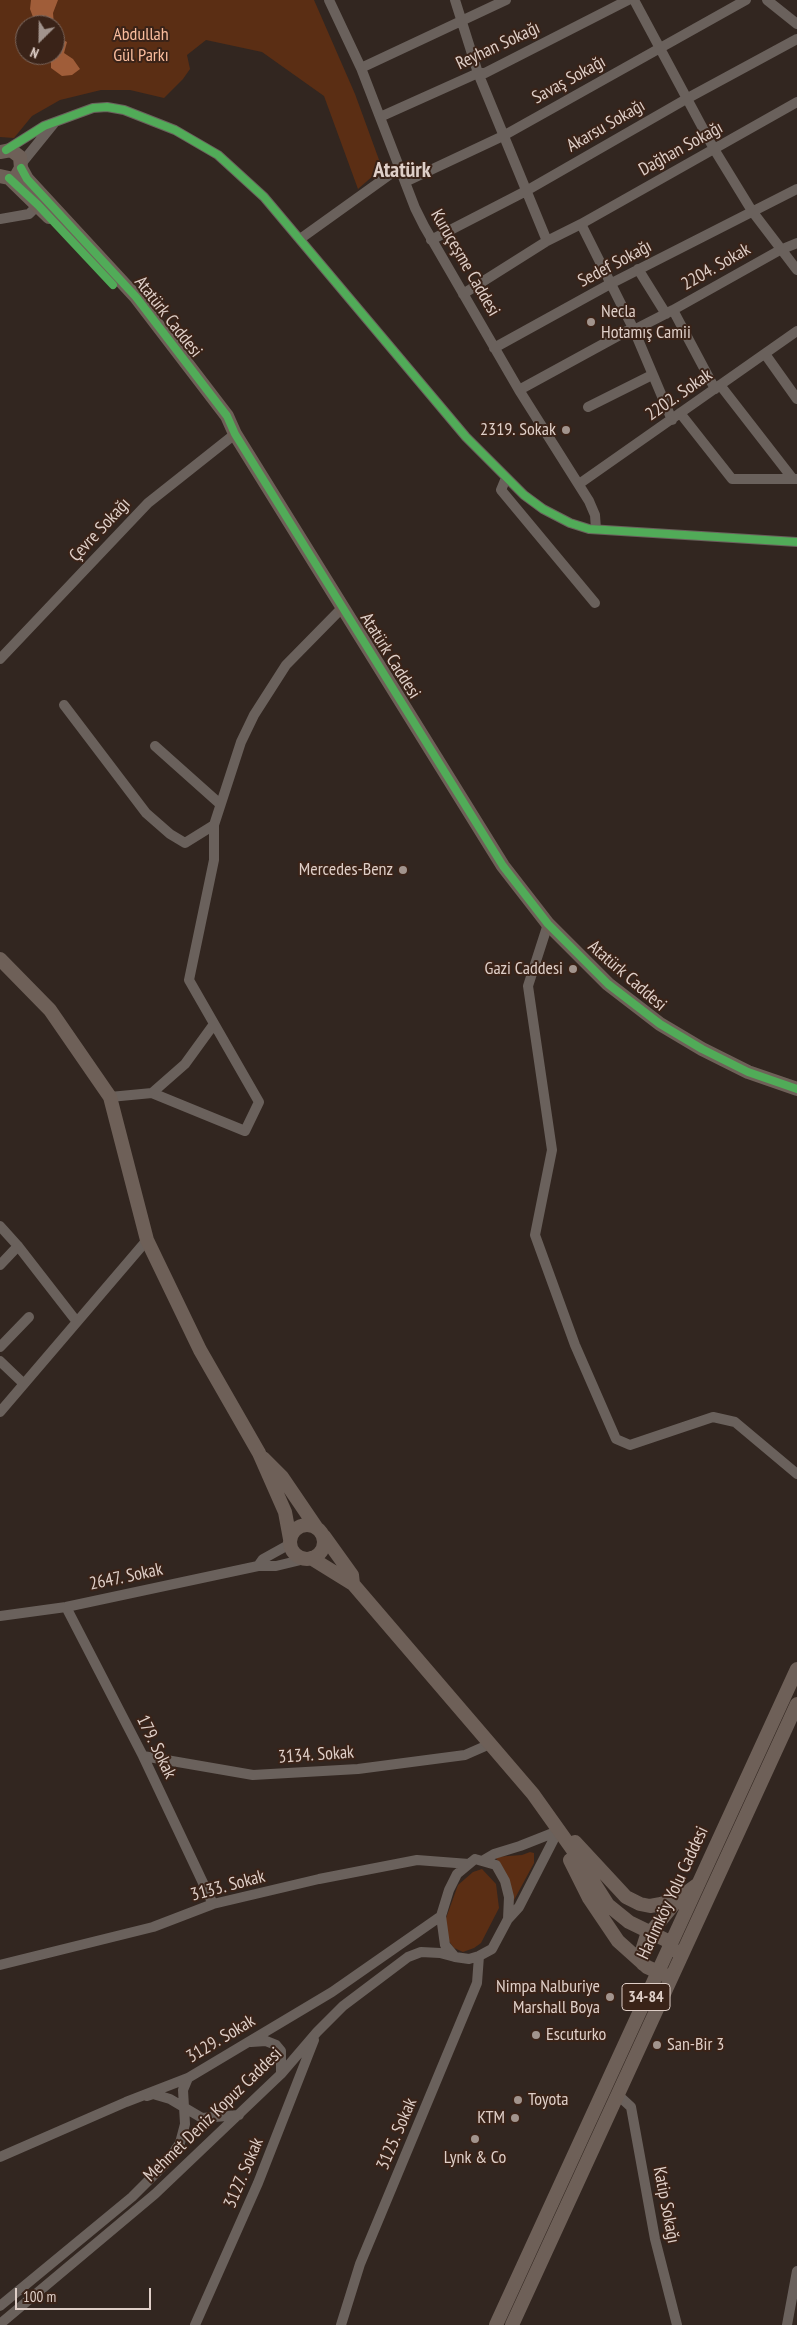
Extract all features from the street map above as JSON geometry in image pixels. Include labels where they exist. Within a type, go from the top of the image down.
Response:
[{"type":"main road","name":"Atatürk Caddesi","points":[[3,151],[16,153],[27,179],[136,297],[227,416],[234,434],[503,866],[548,924],[608,984],[660,1024],[702,1050],[740,1068],[797,1089]]},
{"type":"main road","points":[[5,177],[18,173],[21,166]]},
{"type":"main road","points":[[5,177],[38,205],[135,308],[221,420],[234,434]]},
{"type":"main road","points":[[0,959],[50,1010],[110,1097],[147,1240],[200,1350],[259,1454],[285,1512],[290,1542],[295,1554],[308,1559],[353,1584],[533,1794],[558,1832],[575,1853],[608,1905],[629,1922],[670,1943],[676,1955],[675,1970],[657,1972],[643,1964],[618,1940],[601,1918],[578,1877],[558,1832]]},
{"type":"main road","points":[[259,1454],[282,1477],[352,1575],[353,1584]]},
{"type":"main road","points":[[290,1542],[294,1530],[299,1526],[311,1525],[320,1531],[323,1548],[320,1553],[308,1559]]},
{"type":"main road","name":"Hadımköy Yolu Caddesi","points":[[496,2325],[797,1669]]},
{"type":"main road","name":"Hadımköy Yolu Caddesi","points":[[512,2325],[797,1704]]},
{"type":"main road","points":[[558,1832],[577,1844],[616,1888],[632,1901],[650,1906],[682,1896]]},
{"type":"main road","points":[[643,1964],[641,1948],[650,1932],[682,1896],[698,1884]]},
{"type":"street","name":"Kuruçeşme Caddesi","points":[[330,0],[361,68],[415,208],[431,240],[519,390],[579,484],[595,515],[596,529]]},
{"type":"street","points":[[455,0],[478,73],[547,240]]},
{"type":"street","points":[[361,68],[461,23],[506,0]]},
{"type":"street","name":"Reyhan Sokağı","points":[[380,117],[478,73],[486,73],[628,0]]},
{"type":"street","points":[[634,0],[714,149],[752,211],[797,270]]},
{"type":"street","name":"Savaş Sokağı","points":[[405,182],[503,136],[746,0]]},
{"type":"street","points":[[767,0],[797,24]]},
{"type":"street","name":"Akarsu Sokağı","points":[[431,240],[526,190],[688,98],[797,39]]},
{"type":"street","name":"Dağhan Sokağı","points":[[463,294],[547,240],[581,224],[797,102]]},
{"type":"street","points":[[3,151],[44,126],[75,113],[106,107],[124,110],[175,130],[206,146],[239,172],[300,238],[466,437],[524,495],[552,514],[578,526],[596,529],[797,542]]},
{"type":"street","points":[[21,166],[56,122]]},
{"type":"street","points":[[300,238],[399,168]]},
{"type":"street","name":"Sedef Sokağı","points":[[494,348],[638,269],[797,189]]},
{"type":"street","points":[[0,219],[29,214],[38,205]]},
{"type":"street","points":[[581,224],[634,330],[652,375],[676,416],[732,479],[795,479]]},
{"type":"street","name":"2204. Sokak","points":[[519,390],[627,332],[670,312],[780,250],[797,244]]},
{"type":"street","points":[[638,269],[670,312],[718,387],[795,479]]},
{"type":"street","name":"2202. Sokak","points":[[579,484],[765,354],[796,335]]},
{"type":"street","points":[[765,354],[797,399]]},
{"type":"street","points":[[588,407],[652,375]]},
{"type":"street","name":"Çevre Sokağı","points":[[0,659],[148,503],[234,434]]},
{"type":"street","points":[[506,478],[501,490],[595,603]]},
{"type":"street","points":[[110,1097],[152,1093],[245,1130],[259,1102],[189,980],[214,860],[214,825],[241,742],[254,715],[286,665],[342,608]]},
{"type":"street","points":[[64,705],[146,813],[170,834],[185,843],[214,825]]},
{"type":"street","points":[[155,746],[220,804]]},
{"type":"street","points":[[548,924],[528,986],[552,1150],[535,1235],[575,1345],[616,1439],[630,1445],[712,1417],[735,1422],[797,1474]]},
{"type":"street","points":[[152,1093],[185,1064],[214,1024]]},
{"type":"street","points":[[0,1226],[18,1246],[77,1322]]},
{"type":"street","points":[[0,1412],[147,1240]]},
{"type":"street","points":[[0,1265],[18,1246]]},
{"type":"street","points":[[0,1347],[29,1317]]},
{"type":"street","points":[[0,1361],[24,1384]]},
{"type":"street","points":[[258,1566],[263,1560],[290,1542]]},
{"type":"street","name":"2647. Sokak","points":[[0,1616],[66,1607],[258,1566],[276,1566],[308,1559]]},
{"type":"street","name":"179. Sokak","points":[[66,1607],[143,1756],[213,1904]]},
{"type":"street","name":"3134. Sokak","points":[[143,1756],[253,1775],[358,1769],[465,1755],[490,1744]]},
{"type":"street","points":[[482,1861],[494,1854],[558,1832]]},
{"type":"street","points":[[508,1920],[509,1897],[496,1865],[475,1859],[457,1874],[449,1890],[441,1916],[445,1946],[456,1957],[469,1959],[479,1956],[492,1948],[508,1920],[519,1907],[558,1832]]},
{"type":"street","name":"3133. Sokak","points":[[0,1965],[153,1927],[213,1904],[319,1880],[417,1860],[469,1864]]},
{"type":"street","name":"3129. Sokak","points":[[0,2157],[126,2102],[188,2078],[332,1992],[441,1916]]},
{"type":"street","name":"Mehmet Deniz Kopuz Caddesi","points":[[0,2324],[123,2222],[239,2115],[281,2074],[317,2032],[343,2006],[408,1957],[421,1952],[440,1953],[456,1957]]},
{"type":"street","name":"3125. Sokak","points":[[341,2325],[360,2264],[478,1983],[479,1956]]},
{"type":"street","name":"3127. Sokak","points":[[194,2325],[258,2183],[317,2032]]},
{"type":"street","points":[[248,2042],[266,2041],[276,2045],[281,2051],[281,2074]]},
{"type":"street","points":[[0,2306],[132,2197],[167,2162],[180,2143],[185,2124],[183,2090],[188,2078]]},
{"type":"street","points":[[126,2102],[153,2094],[170,2099],[185,2107],[195,2116],[202,2118],[239,2115]]},
{"type":"street","name":"Katip Sokağı","points":[[618,2095],[631,2107],[655,2239],[677,2325]]},
{"type":"street","points":[[787,2325],[797,2271]]},
{"type":"green space","name":"Abdullah Gül Parkı","points":[[0,0],[314,0],[355,94],[382,168],[358,189],[324,96],[262,52],[206,40],[187,55],[190,69],[164,98],[130,90],[101,90],[60,100],[32,116],[14,138],[0,137]]},
{"type":"green space","points":[[530,1852],[534,1853],[534,1863],[513,1902],[500,1864],[495,1857],[522,1855]]},
{"type":"green space","points":[[482,1869],[496,1884],[499,1908],[481,1943],[463,1952],[454,1948],[446,1937],[446,1918],[458,1885],[473,1872]]},
{"type":"shaded area","points":[[31,0],[58,0],[53,15],[32,15],[30,9]]},
{"type":"shaded area","points":[[65,54],[73,59],[80,69],[72,75],[62,76],[51,68],[51,65],[65,65]]},
{"type":"cycle path","points":[[6,150],[44,126],[93,108],[107,107],[124,110],[175,130],[218,155],[264,197],[466,437],[524,495],[543,509],[570,523],[589,529],[797,542]]},
{"type":"cycle path","points":[[21,168],[27,179],[136,297],[227,416],[235,434],[503,866],[548,924],[608,984],[660,1024],[702,1049],[748,1072],[797,1089]]},
{"type":"cycle path","points":[[9,178],[38,205],[113,285]]},
{"type":"place","name":"Necla Hotamış Camii","points":[[591,322]]},
{"type":"place","name":"2319. Sokak","points":[[566,430]]},
{"type":"place","name":"Mercedes-Benz","points":[[403,870]]},
{"type":"place","name":"Gazi Caddesi","points":[[573,969]]},
{"type":"place","name":"Nimpa Nalburiye Marshall Boya","points":[[610,1997]]},
{"type":"place","name":"Escuturko","points":[[536,2035]]},
{"type":"place","name":"San-Bir 3","points":[[657,2045]]},
{"type":"place","name":"Toyota","points":[[518,2100]]},
{"type":"place","name":"KTM","points":[[515,2118]]},
{"type":"place","name":"Lynk & Co","points":[[475,2139]]},
{"type":"district","name":"Atatürk","points":[[402,171]]}]
